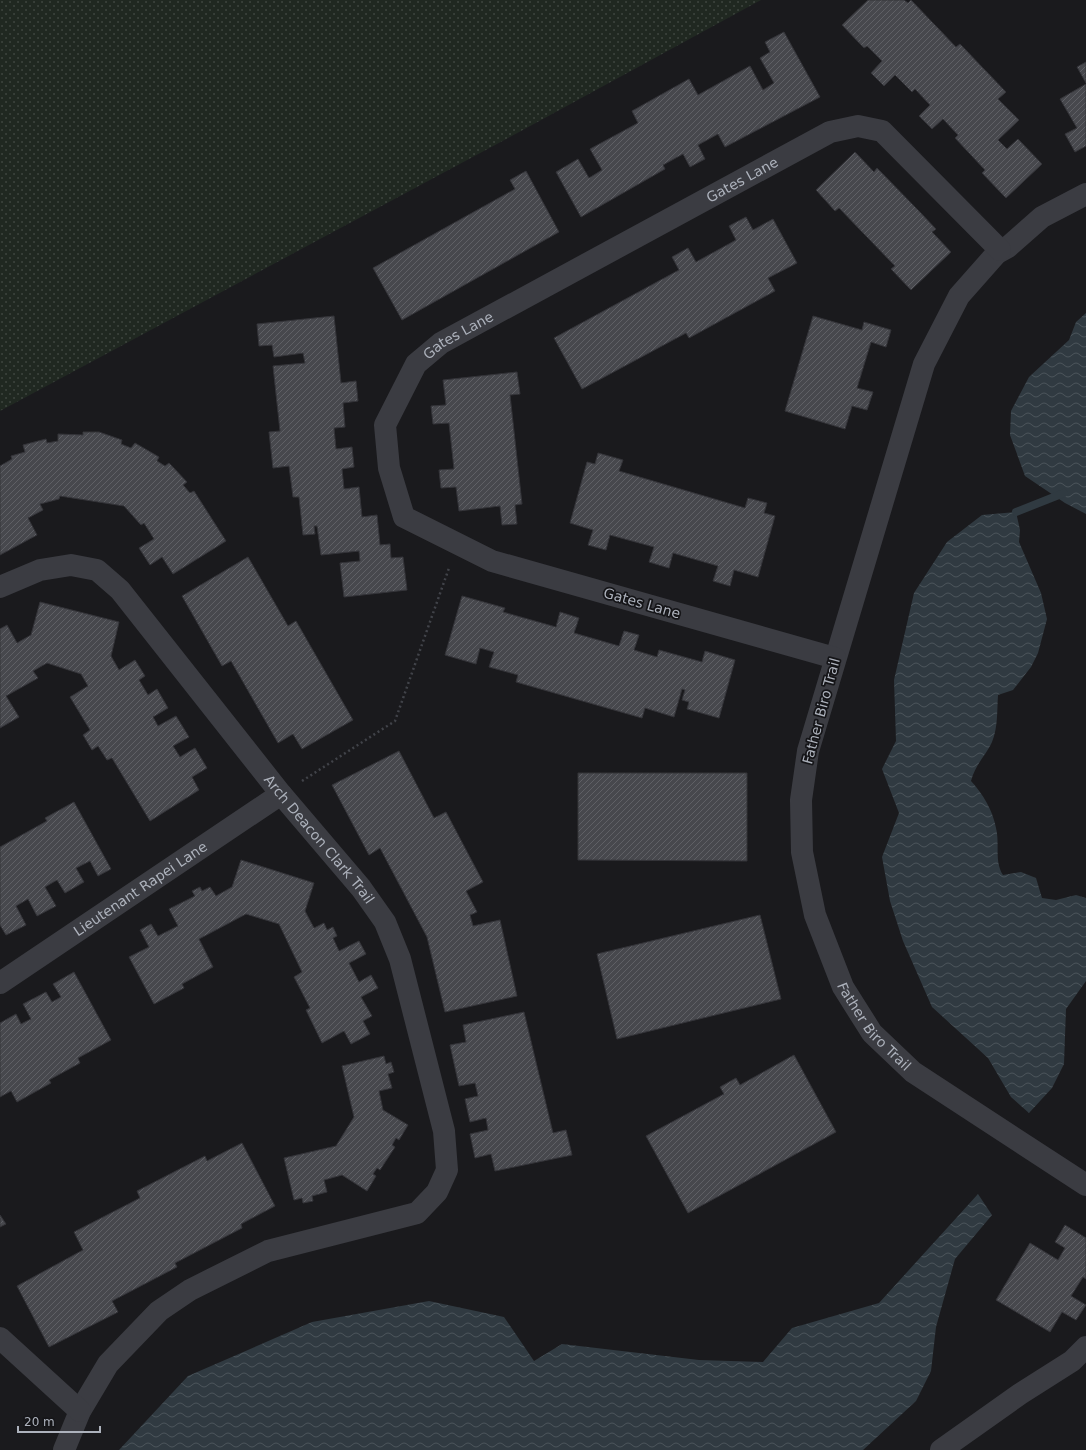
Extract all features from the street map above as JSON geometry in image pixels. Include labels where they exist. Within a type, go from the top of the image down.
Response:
[{"type":"street","name":"Gates Lane","points":[[835,658],[492,561],[457,545],[404,517],[389,468],[385,425],[416,364],[441,343],[830,132],[858,126],[882,131],[1000,250]]},
{"type":"street","name":"Father Biro Trail","points":[[1086,194],[1042,217],[1008,247],[1000,250],[959,296],[924,364],[808,751],[801,800],[802,844],[815,915],[843,987],[872,1032],[913,1072],[1086,1185]]},
{"type":"street","name":"Arch Deacon Clark Trail","points":[[0,587],[40,570],[62,566],[71,565],[97,570],[103,573],[120,590],[281,794],[361,888],[385,922],[400,959],[444,1131],[447,1170],[437,1192],[417,1213],[268,1251],[190,1290],[159,1311],[108,1364],[80,1411],[64,1450]]},
{"type":"street","name":"Lieutenant Rapei Lane","points":[[0,983],[281,794]]},
{"type":"street","points":[[0,1338],[80,1411]]},
{"type":"street","points":[[941,1450],[1079,1354]]},
{"type":"path","points":[[281,794],[395,721],[457,545]]},
{"type":"shaded area","points":[[0,0],[761,0],[521,131],[0,411]]},
{"type":"water","points":[[1086,313],[1086,514],[1065,503],[1025,476],[1010,435],[1011,411],[1029,377],[1069,340],[1076,322]]},
{"type":"water","points":[[1016,512],[1020,530],[1019,542],[1041,593],[1047,619],[1038,653],[1031,667],[1013,690],[998,695],[997,719],[994,737],[975,769],[971,781],[980,791],[993,815],[997,834],[1000,870],[1003,875],[1021,872],[1036,878],[1042,898],[1056,900],[1076,895],[1086,898],[1086,981],[1066,1009],[1064,1064],[1052,1088],[1029,1113],[1011,1097],[988,1058],[932,1007],[903,941],[890,901],[882,857],[899,813],[882,769],[896,741],[894,680],[914,593],[947,542],[982,515]]},
{"type":"water","points":[[978,1194],[992,1215],[955,1259],[936,1327],[931,1371],[916,1401],[863,1450],[119,1450],[188,1376],[312,1322],[429,1301],[504,1317],[534,1361],[562,1344],[699,1360],[763,1362],[792,1328],[879,1303]]},
{"type":"building","points":[[868,0],[904,0],[908,3],[911,0],[956,47],[960,44],[1006,92],[998,99],[1019,120],[998,140],[1007,149],[1018,139],[1042,164],[1006,198],[982,173],[985,170],[955,138],[958,135],[943,119],[932,129],[919,116],[930,105],[915,89],[912,92],[895,75],[884,86],[871,73],[882,61],[867,46],[864,48],[842,25]]},
{"type":"building","points":[[784,32],[820,97],[725,147],[718,134],[698,145],[705,159],[690,167],[683,154],[663,165],[665,169],[581,217],[556,172],[578,159],[589,178],[602,170],[590,149],[638,123],[632,111],[689,79],[698,95],[750,66],[763,90],[774,83],[760,58],[770,52],[765,42]]},
{"type":"building","points":[[1086,62],[1086,83],[1077,67]]},
{"type":"building","points":[[1086,84],[1086,146],[1075,152],[1065,134],[1077,128],[1060,99]]},
{"type":"building","points":[[855,152],[874,172],[877,168],[916,208],[936,229],[932,232],[951,252],[911,290],[891,269],[895,266],[839,208],[835,211],[816,190]]},
{"type":"building","points":[[526,171],[559,232],[402,320],[373,268],[515,189],[510,180]]},
{"type":"building","points":[[746,217],[753,230],[773,219],[797,263],[768,278],[775,291],[689,338],[686,333],[582,389],[554,338],[679,270],[672,257],[688,248],[696,262],[736,240],[729,226]]},
{"type":"building","points":[[334,316],[341,383],[356,381],[358,401],[343,403],[345,427],[334,428],[336,449],[352,447],[354,467],[342,469],[344,489],[359,487],[362,517],[377,515],[380,545],[390,544],[391,558],[403,557],[407,590],[344,597],[340,563],[360,561],[359,551],[321,555],[317,526],[314,526],[315,534],[303,535],[299,497],[293,497],[289,466],[273,468],[269,432],[280,431],[273,366],[305,363],[303,353],[274,357],[272,345],[259,346],[257,324]]},
{"type":"building","points":[[813,316],[862,330],[864,322],[891,330],[886,347],[871,342],[857,388],[873,392],[867,410],[852,406],[845,429],[785,411]]},
{"type":"building","points":[[517,372],[520,394],[510,395],[522,504],[515,505],[517,524],[502,525],[500,506],[459,511],[456,487],[441,488],[439,470],[454,469],[449,423],[433,424],[431,406],[446,405],[443,380]]},
{"type":"building","points":[[83,432],[99,432],[122,440],[121,444],[131,448],[135,443],[159,457],[157,461],[165,466],[169,463],[187,482],[183,485],[190,493],[194,491],[226,541],[173,574],[162,557],[150,565],[139,548],[154,539],[144,523],[141,525],[124,506],[60,496],[59,499],[40,504],[43,510],[28,518],[37,535],[0,555],[0,466],[12,459],[11,456],[25,452],[23,445],[46,439],[47,443],[58,441],[58,434],[83,435]]},
{"type":"building","points":[[598,453],[623,460],[619,471],[745,508],[748,498],[767,503],[764,513],[775,516],[758,577],[734,570],[730,586],[713,581],[718,566],[673,553],[669,568],[649,562],[654,547],[610,535],[606,550],[588,545],[593,530],[570,523],[587,462],[595,464]]},
{"type":"building","points":[[248,557],[288,626],[296,621],[353,720],[302,749],[293,734],[278,743],[231,661],[222,666],[182,596]]},
{"type":"building","points":[[462,596],[505,608],[503,612],[556,627],[560,612],[579,618],[574,633],[619,646],[624,631],[639,635],[634,650],[657,657],[659,650],[702,662],[705,651],[735,660],[719,718],[687,709],[689,702],[682,700],[685,690],[682,689],[674,717],[645,708],[642,718],[516,682],[518,675],[489,667],[494,652],[480,648],[476,664],[445,655]]},
{"type":"building","points":[[40,602],[119,622],[111,656],[119,670],[135,660],[145,676],[139,680],[148,695],[157,689],[168,708],[153,717],[158,726],[176,716],[189,737],[173,746],[180,757],[195,748],[207,768],[192,777],[199,790],[150,821],[112,758],[107,760],[98,746],[92,750],[83,735],[90,730],[70,697],[88,686],[81,674],[47,663],[33,671],[38,678],[6,696],[19,717],[0,728],[0,629],[7,625],[17,643],[31,635]]},
{"type":"building","points":[[399,751],[434,818],[446,812],[483,882],[466,891],[477,912],[470,915],[473,926],[500,920],[517,996],[445,1012],[427,937],[380,848],[369,855],[332,785]]},
{"type":"building","points":[[578,773],[747,773],[747,861],[578,860]]},
{"type":"building","points":[[74,802],[111,869],[98,876],[90,861],[76,868],[84,882],[65,893],[57,880],[45,887],[56,906],[37,916],[28,899],[16,906],[26,925],[6,935],[0,925],[0,847],[47,821],[45,818]]},
{"type":"building","points":[[241,860],[314,883],[305,911],[314,928],[324,923],[327,930],[333,927],[337,936],[333,938],[339,951],[359,941],[366,954],[349,963],[359,982],[371,975],[378,988],[361,997],[372,1016],[363,1021],[370,1034],[351,1044],[344,1031],[322,1043],[306,1010],[310,1008],[294,977],[302,972],[279,924],[246,914],[199,939],[213,967],[182,984],[184,988],[154,1004],[129,957],[149,947],[140,930],[151,924],[158,936],[178,926],[169,909],[195,896],[192,891],[200,887],[202,891],[210,887],[216,896],[232,887]]},
{"type":"building","points":[[760,915],[781,999],[617,1039],[597,954]]},
{"type":"building","points":[[74,972],[111,1040],[78,1058],[80,1063],[49,1080],[51,1083],[17,1102],[11,1091],[0,1097],[0,1023],[16,1014],[21,1024],[31,1019],[23,1004],[46,992],[52,1002],[61,997],[53,984]]},
{"type":"building","points":[[524,1012],[553,1133],[566,1130],[572,1155],[495,1171],[491,1154],[475,1158],[470,1134],[488,1130],[486,1118],[470,1122],[465,1099],[478,1096],[475,1083],[459,1086],[450,1045],[466,1042],[463,1025]]},
{"type":"building","points":[[794,1055],[836,1132],[688,1213],[646,1136],[724,1094],[720,1087],[736,1078],[740,1085]]},
{"type":"building","points":[[384,1056],[386,1064],[391,1062],[394,1072],[388,1074],[392,1088],[379,1091],[383,1110],[408,1125],[399,1140],[396,1138],[392,1145],[395,1147],[380,1170],[377,1168],[373,1174],[376,1176],[367,1191],[342,1175],[324,1180],[327,1192],[312,1196],[313,1201],[303,1203],[302,1198],[294,1200],[284,1158],[336,1146],[354,1117],[342,1066]]},
{"type":"building","points":[[242,1143],[275,1206],[241,1224],[242,1228],[175,1263],[177,1267],[112,1301],[118,1312],[49,1347],[17,1286],[83,1250],[74,1232],[140,1198],[137,1191],[205,1156],[207,1161]]},
{"type":"building","points":[[0,1215],[6,1224],[0,1227]]},
{"type":"building","points":[[1065,1225],[1086,1238],[1086,1279],[1083,1277],[1071,1296],[1086,1305],[1076,1320],[1062,1312],[1050,1332],[996,1300],[1030,1243],[1058,1260],[1065,1248],[1055,1242]]},
{"type":"waterway","points":[[1016,512],[1064,493]]}]
